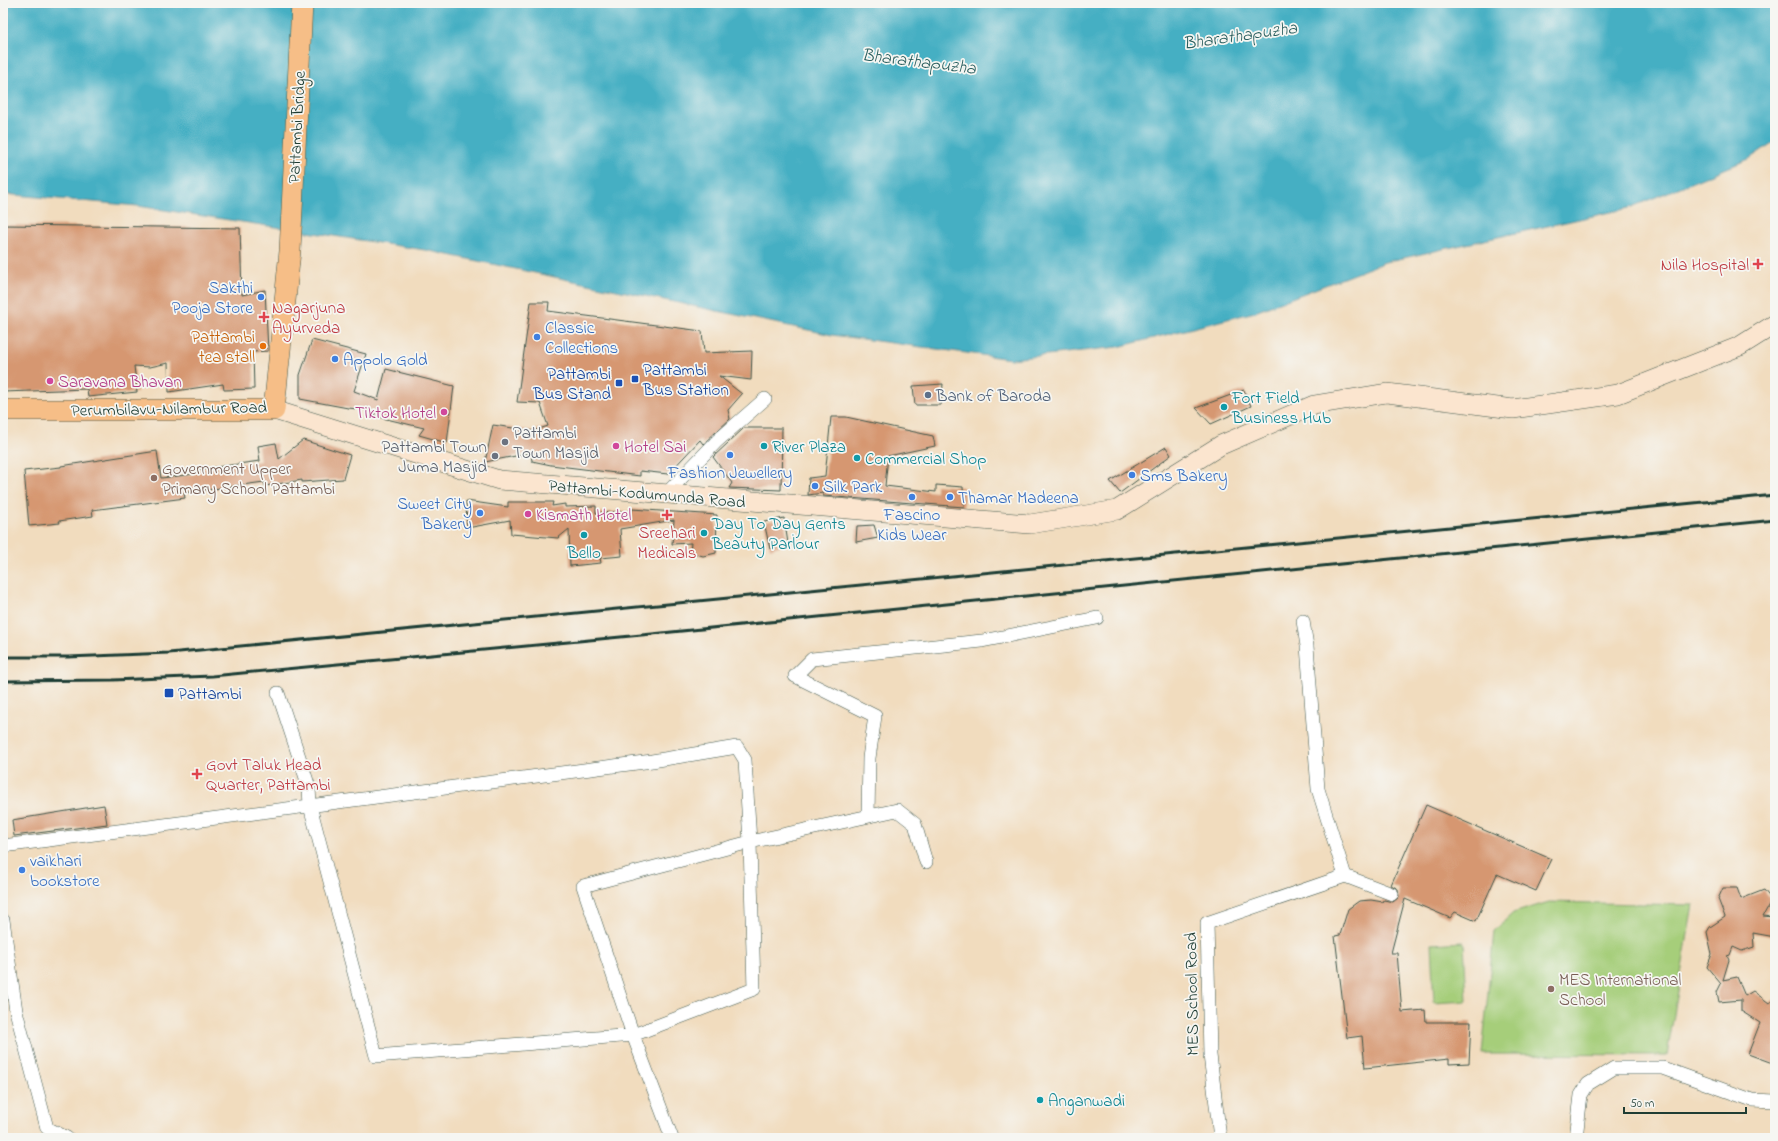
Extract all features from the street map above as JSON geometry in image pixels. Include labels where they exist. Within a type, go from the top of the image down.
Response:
[{"type":"main road","name":"Pattambi Bridge","points":[[290,251],[302,3]]},
{"type":"main road","name":"Perumbilavu-Nilambur Road","points":[[3,410],[274,410],[290,251]]},
{"type":"main road","name":"Pattambi-Kodumunda Road","points":[[274,410],[499,480],[1030,524],[1117,510],[1221,445],[1314,405],[1387,393],[1513,409],[1618,394],[1740,346],[1775,324]]},
{"type":"street","points":[[666,494],[717,441],[765,399]]},
{"type":"street","points":[[868,816],[868,758],[875,716],[795,676],[812,659],[982,641],[1097,618]]},
{"type":"street","points":[[1303,621],[1307,646],[1318,789],[1345,876],[1392,894]]},
{"type":"street","points":[[3,846],[310,806],[644,762],[737,747],[745,760],[750,842],[754,989],[633,1035],[376,1056],[310,806],[309,787],[278,693]]},
{"type":"street","points":[[672,1138],[633,1035],[583,886],[750,842],[897,810],[914,824],[926,862]]},
{"type":"street","name":"MES School Road","points":[[1220,1138],[1210,1054],[1208,923],[1345,876]]},
{"type":"street","points":[[3,920],[16,1010],[47,1128],[67,1138]]},
{"type":"street","points":[[1576,1138],[1581,1095],[1588,1084],[1614,1068],[1663,1068],[1752,1100],[1775,1101]]},
{"type":"green space","points":[[1549,902],[1693,905],[1667,1055],[1482,1054],[1494,931],[1513,913]]},
{"type":"green space","points":[[1464,942],[1467,1001],[1434,1003],[1431,944]]},
{"type":"water","name":"Bharathapuzha","points":[[3,3],[1775,3],[1775,141],[1749,159],[1629,208],[1385,262],[1255,312],[1118,347],[1011,359],[832,335],[425,250],[138,206],[3,194]]},
{"type":"building","points":[[3,225],[240,228],[242,295],[265,290],[268,351],[253,352],[254,389],[224,390],[223,384],[169,392],[168,363],[150,367],[134,366],[137,392],[88,397],[87,389],[3,392]]},
{"type":"building","name":"Pattambi Bus Station","points":[[531,302],[549,302],[548,311],[702,331],[704,353],[752,351],[751,380],[719,376],[742,394],[728,410],[730,419],[703,444],[700,440],[668,474],[640,471],[640,476],[551,465],[532,461],[531,453],[485,462],[493,425],[533,431],[548,426],[540,403],[517,402]]},
{"type":"building","points":[[312,340],[366,354],[354,391],[378,400],[386,369],[454,386],[447,443],[419,435],[424,428],[374,416],[376,411],[348,408],[300,399],[300,375]]},
{"type":"building","name":"Bank of Baroda","points":[[943,384],[941,405],[915,405],[913,386]]},
{"type":"building","name":"Fort Field Business Hub","points":[[1244,390],[1251,406],[1211,424],[1196,408]]},
{"type":"building","name":"Commercial Shop","points":[[831,417],[846,417],[933,436],[935,446],[888,456],[885,486],[936,492],[936,485],[963,487],[964,507],[823,496],[823,493],[808,495],[809,478],[825,476]]},
{"type":"building","name":"River Plaza","points":[[744,428],[782,428],[781,490],[729,488],[732,483],[713,457]]},
{"type":"building","name":"Government Upper Primary School Pattambi","points":[[303,440],[350,455],[343,479],[302,482],[302,480],[265,486],[264,482],[184,493],[185,498],[92,510],[93,516],[59,521],[60,523],[29,526],[24,471],[61,467],[157,451],[161,478],[195,474],[194,470],[260,461],[258,446],[276,443],[279,459]]},
{"type":"building","name":"Sms Bakery","points":[[1166,447],[1171,455],[1120,493],[1110,481]]},
{"type":"building","points":[[466,501],[508,507],[508,502],[553,502],[552,506],[565,504],[565,507],[596,506],[596,513],[632,511],[632,509],[717,515],[716,553],[703,556],[690,552],[691,543],[672,544],[674,520],[620,529],[622,556],[600,558],[601,563],[570,566],[569,529],[558,538],[511,534],[510,520],[467,528]]},
{"type":"building","points":[[784,518],[788,543],[770,549],[764,522]]},
{"type":"building","points":[[874,525],[878,538],[856,542],[857,526]]},
{"type":"building","points":[[104,805],[107,824],[14,836],[12,820]]},
{"type":"building","points":[[1426,805],[1551,859],[1536,891],[1497,874],[1476,921],[1455,912],[1450,918],[1405,899],[1391,953],[1397,953],[1402,1012],[1425,1010],[1426,1022],[1471,1022],[1469,1063],[1449,1064],[1449,1059],[1365,1068],[1362,1036],[1347,1038],[1335,936],[1340,935],[1348,909],[1359,901],[1371,900],[1383,902],[1384,900],[1393,902],[1399,897],[1398,889],[1391,885]]},
{"type":"building","points":[[1723,888],[1737,888],[1741,899],[1764,890],[1772,900],[1763,916],[1775,917],[1775,937],[1753,933],[1754,947],[1742,951],[1733,947],[1730,955],[1727,956],[1729,960],[1723,980],[1737,977],[1745,996],[1753,991],[1769,1003],[1775,999],[1775,1064],[1748,1054],[1760,1023],[1741,1011],[1741,1000],[1719,1002],[1717,992],[1721,984],[1707,967],[1712,954],[1707,932],[1710,927],[1725,917],[1718,899]]},
{"type":"railway","points":[[3,657],[68,657],[169,653],[1775,495]]},
{"type":"railway","points":[[3,681],[113,680],[212,676],[652,634],[1775,520]]},
{"type":"place","name":"Nila Hospital","points":[[1758,264]]},
{"type":"place","name":"Sakthi Pooja Store","points":[[261,297]]},
{"type":"place","name":"Nagarjuna Ayurveda","points":[[264,317]]},
{"type":"place","name":"Classic Collections","points":[[537,337]]},
{"type":"place","name":"Pattambi tea stall","points":[[263,346]]},
{"type":"place","name":"Appolo Gold","points":[[335,359]]},
{"type":"place","name":"Pattambi Bus Station","points":[[635,379]]},
{"type":"place","name":"Saravana Bhavan","points":[[50,381]]},
{"type":"place","name":"Pattambi Bus Stand","points":[[619,383]]},
{"type":"place","name":"Bank of Baroda","points":[[928,395]]},
{"type":"place","name":"Fort Field Business Hub","points":[[1224,407]]},
{"type":"place","name":"Tiktok Hotel","points":[[444,412]]},
{"type":"place","name":"Pattambi Town Masjid","points":[[505,442]]},
{"type":"place","name":"Hotel Sai","points":[[616,446]]},
{"type":"place","name":"River Plaza","points":[[764,446]]},
{"type":"place","name":"Fashion Jewellery","points":[[730,455]]},
{"type":"place","name":"Pattambi Town Juma Masjid","points":[[495,456]]},
{"type":"place","name":"Commercial Shop","points":[[857,458]]},
{"type":"place","name":"Sms Bakery","points":[[1132,475]]},
{"type":"place","name":"Government Upper Primary School Pattambi","points":[[154,478]]},
{"type":"place","name":"Silk Park","points":[[815,486]]},
{"type":"place","name":"Fascino Kids Wear","points":[[912,497]]},
{"type":"place","name":"Thamar Madeena","points":[[950,497]]},
{"type":"place","name":"Sweet City Bakery","points":[[480,513]]},
{"type":"place","name":"Kismath Hotel","points":[[528,514]]},
{"type":"place","name":"Sreehari Medicals","points":[[667,515]]},
{"type":"place","name":"Day To Day Gents Beauty Parlour","points":[[704,533]]},
{"type":"place","name":"Bello","points":[[584,535]]},
{"type":"place","name":"Pattambi","points":[[169,693]]},
{"type":"place","name":"Govt Taluk Head Quarter, Pattambi","points":[[197,774]]},
{"type":"place","name":"vaikhari bookstore","points":[[22,870]]},
{"type":"place","name":"MES International School","points":[[1551,989]]},
{"type":"place","name":"Anganwadi","points":[[1040,1100]]}]
